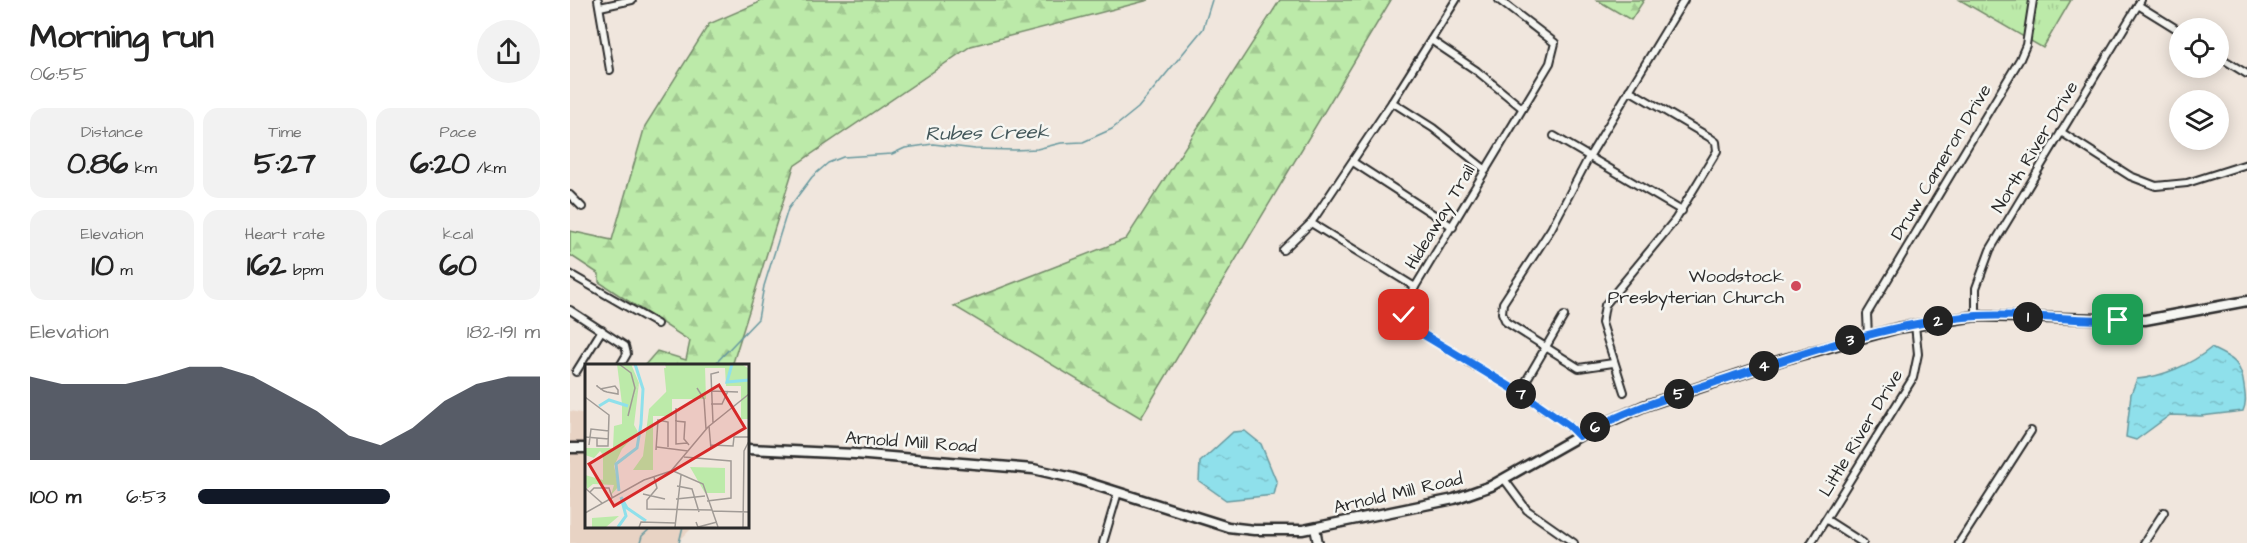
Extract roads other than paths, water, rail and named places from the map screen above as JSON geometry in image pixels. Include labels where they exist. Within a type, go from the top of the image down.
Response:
[{"type":"main road","name":"Arnold Mill Road","points":[[748,448],[1003,465],[1049,472],[1228,527],[1266,531],[1316,528],[1440,503],[1480,491],[1579,436],[1644,406],[1782,360],[1868,336],[1915,325],[1976,316],[2090,321],[2145,320],[2247,301]]},
{"type":"street","points":[[610,70],[599,3],[632,0]]},
{"type":"street","points":[[1284,250],[1311,223],[1353,162],[1456,0]]},
{"type":"street","name":"Hideaway Trail","points":[[1311,223],[1415,287],[1550,63],[1555,43],[1499,0]]},
{"type":"street","points":[[1613,363],[1579,368],[1506,322],[1502,314],[1503,303],[1551,229],[1590,157],[1684,0]]},
{"type":"street","name":"Druw Cameron Drive","points":[[1868,336],[1867,314],[2020,59],[2026,45],[2033,0]]},
{"type":"street","points":[[2140,2],[2169,23]]},
{"type":"street","name":"North River Drive","points":[[1976,316],[1976,288],[1983,266],[2140,2]]},
{"type":"street","points":[[1431,40],[1477,71],[1522,108]]},
{"type":"street","points":[[2229,63],[2247,74]]},
{"type":"street","points":[[1624,392],[1602,323],[1605,305],[1682,211],[1717,151],[1716,142],[1629,90]]},
{"type":"street","points":[[1392,102],[1432,128],[1486,170]]},
{"type":"street","points":[[2061,132],[2130,176],[2156,186],[2187,183],[2247,165]]},
{"type":"street","points":[[1554,136],[1682,211]]},
{"type":"street","points":[[1353,162],[1453,227]]},
{"type":"street","points":[[570,195],[582,207]]},
{"type":"street","points":[[570,274],[657,324]]},
{"type":"street","points":[[1415,287],[1404,308],[1411,327],[1519,393],[1568,425],[1579,436]]},
{"type":"street","points":[[570,310],[625,346],[627,354],[621,364]]},
{"type":"street","points":[[1519,393],[1564,316]]},
{"type":"street","name":"Little River Drive","points":[[1811,543],[1913,378],[1918,354],[1915,325]]},
{"type":"street","points":[[576,372],[602,330]]},
{"type":"street","points":[[1959,543],[2031,431]]},
{"type":"street","points":[[1504,479],[1527,510],[1574,543]]},
{"type":"street","points":[[1103,543],[1118,492]]},
{"type":"street","points":[[2144,543],[2164,512]]},
{"type":"street","points":[[1827,520],[1863,543]]},
{"type":"street","points":[[1316,528],[1318,543]]},
{"type":"water","points":[[2211,348],[2234,361],[2241,371],[2245,398],[2243,411],[2201,416],[2170,415],[2136,440],[2126,437],[2131,394],[2137,379],[2156,376],[2176,369]]},
{"type":"water","points":[[1245,431],[1261,444],[1277,483],[1274,495],[1226,500],[1199,481],[1200,462],[1233,432]]},
{"type":"waterway","name":"Rubes Creek","points":[[715,364],[758,319],[764,286],[788,209],[812,177],[828,163],[843,157],[892,154],[905,148],[933,144],[975,149],[1014,150],[1083,142],[1112,129],[1138,108],[1203,29],[1212,0]]},
{"type":"waterway","name":"Rubes Creek","points":[[640,543],[642,536],[651,528]]},
{"type":"waterway","points":[[679,543],[683,528]]},
{"type":"place","name":"Woodstock Presbyterian Church","points":[[1796,286]]}]
